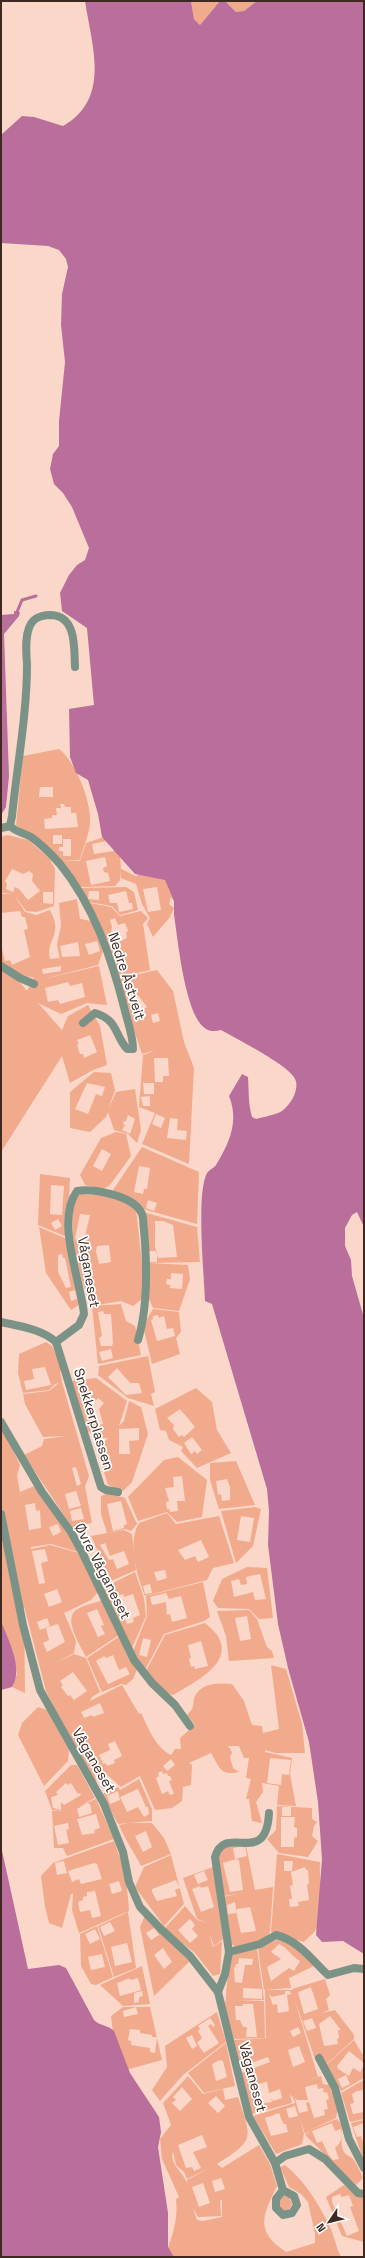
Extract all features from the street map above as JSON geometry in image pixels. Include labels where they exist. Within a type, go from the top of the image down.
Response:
[{"type":"street","points":[[1,828],[10,826],[26,696],[28,640],[30,627],[33,621],[41,616],[51,615],[64,620],[72,631],[75,667]]},
{"type":"street","name":"Nedre Åstveit","points":[[10,826],[16,831],[30,836],[43,847],[60,864],[84,899],[111,959],[126,1015],[133,1049],[127,1049],[110,1020],[100,1014],[95,1013],[83,1023]]},
{"type":"street","points":[[1,966],[20,978],[34,984]]},
{"type":"street","name":"Våganeset","points":[[56,1342],[74,1329],[83,1320],[83,1307],[69,1241],[69,1214],[73,1196],[77,1191],[88,1190],[121,1197],[134,1203],[142,1212],[145,1244],[145,1294],[138,1340]]},
{"type":"street","points":[[1,1322],[33,1330],[50,1337],[56,1342]]},
{"type":"street","name":"Snekkerplassen","points":[[56,1342],[101,1486],[106,1490],[118,1492]]},
{"type":"street","name":"Øvre Våganeset","points":[[1,1422],[42,1492],[71,1532],[134,1660],[152,1683],[175,1705],[190,1726]]},
{"type":"street","name":"Våganeset","points":[[1,1514],[23,1625],[40,1690],[104,1804],[123,1852],[129,1882],[140,1907],[190,1956],[218,1992],[249,2117],[275,2163],[283,2190]]},
{"type":"street","points":[[218,1992],[225,1974],[229,1952],[215,1857],[217,1848],[226,1842],[252,1843],[263,1838],[268,1828],[269,1813]]},
{"type":"street","points":[[229,1952],[260,1944],[276,1936],[287,1938],[301,1948],[328,1975],[354,1968],[364,1969]]},
{"type":"street","points":[[318,2058],[335,2088],[349,2139],[364,2168]]},
{"type":"street","points":[[275,2163],[285,2156],[309,2149],[325,2159],[358,2193],[364,2194]]},
{"type":"shaded area","points":[[85,1],[191,1],[194,19],[200,25],[220,1],[225,1],[236,12],[244,11],[257,1],[364,1],[364,1227],[357,1212],[352,1215],[345,1228],[345,1246],[351,1260],[352,1276],[364,1318],[364,1954],[343,1941],[322,1942],[316,1935],[322,1859],[318,1802],[309,1742],[288,1668],[278,1624],[268,1545],[269,1511],[267,1489],[212,1304],[205,1301],[201,1215],[202,1198],[207,1173],[216,1165],[232,1131],[233,1114],[229,1096],[242,1074],[248,1077],[249,1102],[252,1117],[256,1119],[282,1111],[294,1096],[296,1083],[291,1073],[273,1060],[221,1030],[212,1031],[206,1029],[199,1022],[188,994],[178,942],[174,915],[174,901],[165,880],[135,874],[102,837],[98,814],[88,780],[76,773],[70,757],[69,709],[94,705],[87,628],[62,611],[60,593],[69,575],[77,565],[85,560],[89,548],[72,507],[63,493],[54,484],[50,469],[53,454],[59,446],[59,421],[65,362],[61,325],[62,294],[68,267],[66,259],[59,250],[48,246],[1,243],[1,135],[22,116],[34,117],[63,126],[78,114],[88,101],[93,86],[95,70],[94,53]]},
{"type":"shaded area","points":[[191,1],[220,1],[200,25],[194,19]]},
{"type":"shaded area","points":[[225,1],[257,1],[244,11],[236,12]]},
{"type":"shaded area","points":[[14,611],[20,612],[19,616],[4,634],[9,776],[6,807],[1,815],[1,615],[14,614]]},
{"type":"shaded area","points":[[59,749],[71,762],[85,792],[90,812],[90,826],[80,860],[60,860],[46,845],[16,825],[23,756]],"holes":[[[40,787],[53,787],[53,797],[39,797]],[[60,804],[64,804],[65,807],[71,807],[71,813],[76,813],[78,827],[45,829],[44,819],[52,818],[52,815],[57,815],[56,808],[61,808]],[[53,835],[62,835],[62,844],[53,844]],[[63,839],[71,839],[71,856],[63,856],[63,851],[59,851],[59,847],[63,847]]]},
{"type":"shaded area","points":[[7,835],[28,840],[49,858],[55,869],[54,906],[37,912],[26,911],[14,895],[25,912],[36,915],[50,910],[54,919],[55,932],[49,952],[50,959],[59,958],[60,961],[57,944],[61,926],[59,903],[77,899],[80,919],[91,921],[103,951],[98,965],[39,980],[99,966],[107,1005],[87,1003],[61,1014],[38,1003],[62,1030],[68,1016],[88,1005],[100,1026],[107,1065],[93,1070],[70,1083],[62,1056],[1,1152],[1,945],[5,961],[10,960],[12,965],[30,957],[24,930],[28,929],[25,917],[22,917],[20,911],[1,913],[1,894],[14,893],[1,893],[1,837]],"holes":[[[12,869],[23,874],[29,871],[33,874],[32,881],[40,891],[28,900],[19,889],[15,887],[13,892],[6,889],[7,884],[5,881]],[[43,892],[53,892],[53,904],[43,903]],[[97,941],[100,951],[89,955],[85,944]],[[78,942],[80,956],[62,957],[60,946]],[[4,963],[19,974],[34,978],[27,991]],[[61,966],[61,971],[43,974],[42,969]],[[68,982],[70,986],[82,983],[85,997],[60,1004],[58,1000],[48,1002],[45,988]],[[90,1035],[97,1052],[84,1058],[83,1054],[80,1054],[77,1045],[79,1044],[77,1040]]]},
{"type":"shaded area","points":[[110,835],[120,856],[121,869],[136,876],[157,867],[165,881],[167,879],[178,901],[174,901],[171,897],[169,904],[174,908],[170,917],[153,937],[147,924],[150,918],[142,904],[136,884],[121,878],[121,872],[120,880],[115,886],[79,887],[61,860],[80,861],[86,843]],"holes":[[[111,840],[114,851],[94,854],[92,844]],[[105,857],[107,866],[103,868],[104,872],[108,873],[110,881],[91,885],[86,861]],[[157,887],[161,910],[148,912],[143,889]]]},
{"type":"shaded area","points":[[126,887],[134,892],[138,910],[120,915],[112,906],[89,902],[81,888]],"holes":[[[89,891],[99,891],[99,900],[88,899]],[[126,891],[129,903],[132,903],[133,909],[119,912],[117,903],[110,903],[108,895]]]},
{"type":"shaded area","points":[[89,903],[111,907],[120,916],[141,911],[148,918],[143,924],[150,970],[117,978]],"holes":[[[115,918],[118,925],[125,923],[128,931],[126,932],[127,938],[110,946],[108,941],[114,938],[111,933],[112,927],[110,920]]]},
{"type":"shaded area","points":[[157,970],[173,991],[184,1042],[194,1068],[189,1164],[142,1144],[155,1113],[139,1107],[143,1055],[156,1050],[142,1054],[117,979]],"holes":[[[138,995],[147,1007],[138,1014],[128,1002]],[[158,1013],[160,1021],[153,1023],[151,1015]],[[154,1058],[168,1058],[169,1076],[163,1076],[163,1082],[155,1082]],[[143,1083],[154,1083],[154,1094],[144,1094]],[[150,1096],[150,1106],[143,1106],[141,1097]],[[156,1114],[165,1118],[161,1128],[152,1124]],[[170,1118],[178,1119],[177,1130],[187,1131],[186,1140],[167,1138]]]},
{"type":"shaded area","points":[[94,1072],[111,1073],[115,1090],[108,1110],[116,1092],[135,1089],[141,1130],[137,1143],[128,1134],[114,1130],[108,1112],[106,1117],[90,1132],[70,1128],[70,1092]],"holes":[[[87,1083],[105,1087],[102,1096],[96,1094],[88,1114],[75,1109]],[[128,1115],[135,1119],[130,1134],[122,1130],[125,1125],[123,1124],[124,1121],[126,1121]]]},
{"type":"shaded area","points":[[116,1132],[126,1134],[131,1156],[110,1185],[103,1189],[85,1185],[80,1175],[101,1138]],"holes":[[[102,1149],[111,1154],[102,1171],[93,1166]]]},
{"type":"shaded area","points":[[142,1147],[199,1172],[197,1224],[143,1209],[113,1190]],"holes":[[[139,1166],[150,1168],[147,1189],[144,1189],[143,1194],[134,1192]],[[148,1200],[157,1203],[154,1211],[146,1208]]]},
{"type":"shaded area","points":[[40,1174],[70,1178],[67,1237],[38,1225]],"holes":[[[51,1185],[64,1186],[62,1215],[50,1214]],[[58,1219],[62,1226],[55,1230],[51,1223]]]},
{"type":"shaded area","points":[[81,1194],[113,1196],[136,1209],[143,1273],[142,1299],[133,1306],[121,1301],[92,1306],[86,1294],[75,1254],[72,1226],[74,1199]],"holes":[[[80,1214],[90,1215],[84,1240],[75,1239]],[[109,1245],[111,1262],[99,1264],[96,1251],[97,1246]]]},
{"type":"shaded area","points":[[143,1212],[197,1227],[200,1262],[149,1263],[188,1265],[190,1279],[179,1311],[153,1308],[147,1294]],"holes":[[[155,1221],[163,1221],[173,1225],[177,1257],[158,1258],[157,1254],[157,1262],[148,1262],[148,1251],[156,1251]],[[171,1273],[183,1274],[182,1289],[170,1288],[170,1285],[166,1284],[167,1279],[171,1279]]]},
{"type":"shaded area","points":[[39,1227],[67,1239],[80,1304],[71,1310],[46,1273]],"holes":[[[62,1254],[63,1258],[65,1258],[71,1287],[66,1288],[58,1272],[58,1255]],[[75,1290],[77,1299],[71,1301],[69,1292]]]},
{"type":"shaded area","points":[[121,1304],[126,1321],[135,1326],[141,1355],[98,1364],[92,1306]],"holes":[[[103,1311],[104,1314],[111,1314],[112,1346],[101,1346],[99,1338],[102,1336],[98,1312]],[[111,1349],[113,1358],[102,1361],[99,1352]]]},
{"type":"shaded area","points":[[153,1309],[179,1312],[181,1332],[176,1338],[180,1354],[152,1364],[143,1326]],"holes":[[[158,1315],[159,1318],[164,1316],[167,1329],[173,1328],[175,1336],[157,1341],[151,1320],[153,1319],[153,1316]]]},
{"type":"shaded area","points":[[46,1342],[52,1346],[63,1370],[60,1371],[62,1382],[89,1476],[85,1486],[92,1523],[72,1527],[24,1455],[42,1446],[44,1439],[66,1436],[43,1437],[25,1404],[23,1394],[49,1391],[59,1383],[55,1384],[49,1390],[23,1393],[18,1373],[19,1354]],"holes":[[[45,1367],[51,1385],[26,1390],[24,1381],[34,1379],[32,1369]],[[76,1467],[81,1484],[77,1486],[72,1468]],[[76,1491],[81,1506],[69,1509],[65,1494]],[[81,1508],[84,1519],[72,1521],[70,1511]]]},
{"type":"shaded area","points":[[148,1356],[155,1392],[151,1394],[154,1406],[128,1398],[98,1375],[99,1366]],"holes":[[[117,1368],[130,1383],[139,1383],[142,1393],[126,1395],[108,1377]]]},
{"type":"shaded area","points":[[96,1378],[127,1401],[119,1426],[124,1421],[129,1401],[141,1407],[148,1434],[132,1482],[123,1491],[108,1485],[97,1450],[108,1438],[100,1438],[85,1430],[72,1381]],"holes":[[[92,1398],[94,1403],[98,1398],[104,1403],[99,1409],[103,1424],[96,1426],[92,1423],[83,1402]],[[139,1428],[139,1440],[129,1441],[130,1454],[119,1454],[119,1429]]]},
{"type":"shaded area","points":[[196,1388],[212,1402],[217,1430],[231,1453],[197,1468],[181,1451],[183,1447],[169,1440],[166,1431],[160,1430],[155,1409]],"holes":[[[180,1409],[195,1427],[184,1437],[182,1435],[179,1437],[173,1429],[174,1425],[167,1418]],[[192,1437],[202,1450],[197,1454],[195,1451],[191,1454],[184,1443]]]},
{"type":"shaded area","points":[[1,1424],[20,1465],[17,1475],[26,1528],[20,1492],[34,1486],[68,1532],[78,1552],[51,1544],[31,1547],[31,1549],[50,1545],[79,1553],[98,1592],[91,1600],[64,1613],[76,1641],[74,1653],[53,1664],[74,1654],[86,1658],[100,1692],[92,1697],[90,1701],[122,1685],[139,1714],[141,1713],[157,1742],[165,1752],[171,1755],[175,1749],[181,1749],[180,1738],[195,1725],[187,1715],[193,1707],[195,1696],[202,1688],[212,1684],[232,1684],[244,1701],[252,1725],[262,1726],[263,1733],[279,1729],[271,1665],[286,1669],[302,1724],[305,1753],[276,1753],[265,1750],[265,1752],[292,1758],[290,1774],[296,1806],[277,1805],[279,1786],[262,1783],[263,1792],[256,1802],[262,1823],[252,1821],[249,1799],[246,1799],[251,1779],[246,1778],[249,1758],[244,1758],[239,1746],[228,1746],[232,1752],[230,1757],[233,1768],[239,1772],[228,1773],[221,1770],[211,1753],[189,1763],[192,1765],[191,1785],[183,1787],[182,1801],[172,1808],[155,1810],[140,1776],[171,1758],[121,1787],[105,1773],[93,1767],[98,1788],[66,1732],[46,1691],[24,1606],[25,1693],[12,1687],[17,1674],[13,1652],[1,1621]],"holes":[[[35,1503],[36,1511],[40,1510],[41,1528],[29,1530],[25,1505]],[[58,1524],[61,1532],[53,1536],[49,1527]],[[45,1549],[48,1561],[41,1563],[45,1583],[39,1584],[32,1551]],[[57,1589],[62,1602],[49,1607],[44,1594]],[[47,1618],[50,1626],[40,1630],[37,1622]],[[58,1624],[65,1642],[47,1652],[43,1643],[49,1640],[46,1628]],[[73,1672],[87,1691],[74,1700],[70,1695],[68,1696],[61,1687],[63,1685],[60,1681]],[[100,1703],[104,1713],[93,1717],[92,1715],[84,1718],[81,1712]],[[115,1741],[122,1756],[114,1760],[115,1763],[107,1766],[106,1763],[103,1764],[99,1755],[110,1750],[108,1744]],[[270,1758],[291,1760],[289,1775],[282,1774],[281,1785],[267,1783]],[[171,1759],[175,1765],[167,1771],[163,1766]],[[162,1771],[163,1774],[167,1773],[172,1780],[169,1781],[174,1794],[170,1795],[168,1791],[162,1794],[156,1778],[159,1776],[158,1773]]]},
{"type":"shaded area","points":[[178,1457],[207,1480],[202,1517],[177,1522],[167,1512],[138,1521],[128,1497],[164,1460]],"holes":[[[182,1476],[185,1501],[177,1501],[178,1511],[170,1512],[169,1509],[167,1509],[166,1502],[169,1501],[165,1488],[174,1487],[173,1477]]]},
{"type":"shaded area","points":[[236,1461],[255,1505],[219,1509],[210,1480],[210,1463]],"holes":[[[227,1479],[230,1487],[230,1500],[222,1501],[221,1494],[218,1495],[216,1481]]]},
{"type":"shaded area","points":[[108,1493],[125,1498],[137,1524],[131,1531],[125,1529],[108,1533],[124,1530],[132,1534],[136,1570],[111,1581],[91,1536],[107,1533],[101,1514],[101,1496]],"holes":[[[121,1501],[127,1524],[124,1525],[124,1528],[113,1531],[107,1504]],[[105,1543],[110,1556],[124,1551],[129,1564],[117,1569],[113,1559],[109,1560],[100,1545]]]},
{"type":"shaded area","points":[[255,1507],[261,1509],[253,1546],[236,1563],[221,1511]],"holes":[[[241,1516],[254,1518],[250,1542],[237,1540]]]},
{"type":"shaded area","points":[[167,1513],[176,1524],[219,1516],[234,1563],[213,1568],[207,1580],[145,1596],[134,1559],[135,1531],[139,1523]],"holes":[[[201,1540],[209,1557],[198,1562],[195,1556],[185,1560],[178,1550]],[[165,1570],[167,1578],[157,1581],[154,1572]],[[150,1584],[152,1593],[145,1594],[143,1586]]]},
{"type":"shaded area","points":[[247,1567],[267,1568],[273,1618],[259,1619],[249,1609],[218,1608],[213,1601],[222,1579]],"holes":[[[260,1574],[266,1599],[255,1600],[253,1592],[234,1597],[231,1581],[239,1579],[241,1585],[247,1584],[246,1577]]]},
{"type":"shaded area","points":[[135,1572],[144,1598],[146,1616],[131,1650],[103,1588]],"holes":[[[123,1594],[124,1597],[133,1594],[140,1615],[133,1618],[134,1622],[127,1624],[123,1614],[126,1612],[123,1604],[114,1607],[111,1598]]]},
{"type":"shaded area","points":[[203,1582],[210,1617],[204,1621],[164,1634],[145,1670],[132,1654],[147,1616],[146,1596]],"holes":[[[166,1593],[169,1599],[181,1596],[187,1618],[172,1622],[170,1614],[167,1615],[166,1602],[152,1605],[150,1597]],[[143,1638],[151,1640],[147,1657],[139,1655]]]},
{"type":"shaded area","points":[[103,1600],[119,1635],[86,1657],[74,1633],[71,1620],[72,1614],[79,1608]],"holes":[[[97,1609],[104,1625],[101,1626],[105,1634],[98,1637],[87,1613]]]},
{"type":"shaded area","points":[[249,1610],[257,1619],[267,1647],[272,1651],[274,1658],[229,1661],[226,1636],[217,1611]],"holes":[[[247,1616],[251,1639],[240,1641],[235,1618]]]},
{"type":"shaded area","points":[[1,1621],[14,1654],[16,1672],[12,1687],[1,1690]]},
{"type":"shaded area","points":[[205,1623],[217,1635],[222,1645],[221,1655],[216,1665],[196,1681],[173,1695],[165,1692],[146,1671],[165,1635]],"holes":[[[201,1641],[208,1666],[195,1669],[194,1666],[191,1667],[189,1659],[191,1658],[188,1645]]]},
{"type":"shaded area","points":[[120,1636],[137,1669],[133,1679],[126,1685],[121,1684],[102,1692],[87,1658]],"holes":[[[113,1655],[119,1670],[126,1667],[130,1674],[108,1684],[96,1661],[104,1656],[106,1658]]]},
{"type":"shaded area","points":[[38,1707],[47,1710],[69,1750],[68,1761],[44,1786],[18,1735],[22,1723]]},
{"type":"shaded area","points":[[71,1765],[77,1765],[95,1798],[79,1806],[96,1799],[114,1839],[67,1856],[63,1848],[54,1848],[52,1811],[63,1811],[52,1810],[45,1791]],"holes":[[[66,1783],[68,1785],[71,1783],[78,1794],[80,1793],[81,1795],[64,1805],[61,1802],[61,1810],[53,1808],[51,1797],[58,1795],[56,1792]],[[87,1803],[90,1804],[92,1813],[79,1817],[77,1809]],[[96,1814],[100,1828],[94,1830],[95,1833],[82,1835],[77,1819]],[[68,1823],[69,1829],[66,1830],[69,1843],[58,1845],[54,1826]]]},
{"type":"shaded area","points":[[139,1779],[152,1809],[152,1821],[118,1824],[102,1794],[118,1787],[120,1790]],"holes":[[[138,1789],[146,1807],[148,1807],[149,1814],[144,1817],[138,1807],[127,1812],[120,1797]],[[118,1791],[120,1800],[110,1804],[107,1796]]]},
{"type":"shaded area","points":[[277,1806],[312,1808],[312,1819],[317,1822],[314,1826],[312,1836],[318,1841],[308,1857],[279,1853],[267,1839],[276,1830]],"holes":[[[282,1807],[291,1807],[291,1816],[282,1816]],[[281,1817],[295,1817],[294,1827],[297,1828],[297,1837],[294,1838],[294,1847],[281,1847]]]},
{"type":"shaded area","points":[[128,1823],[152,1823],[164,1838],[171,1854],[141,1866],[119,1825]],"holes":[[[146,1831],[152,1847],[143,1852],[135,1836]]]},
{"type":"shaded area","points":[[114,1841],[126,1875],[129,1911],[79,1933],[72,1910],[73,1894],[71,1894],[62,1928],[49,1923],[45,1907],[41,1876],[53,1863]],"holes":[[[64,1861],[67,1873],[57,1875],[55,1863]],[[94,1863],[97,1864],[102,1879],[81,1884],[79,1879],[72,1882],[68,1871]],[[119,1881],[122,1891],[112,1894],[109,1884]],[[95,1891],[101,1916],[92,1918],[90,1910],[80,1912],[78,1902],[83,1900],[83,1897],[87,1896],[87,1892]]]},
{"type":"shaded area","points":[[246,1845],[255,1890],[273,1887],[270,1932],[265,1939],[235,1947],[230,1942],[223,1897],[237,1894],[222,1896],[218,1859],[221,1847]],"holes":[[[245,1846],[247,1856],[235,1859],[233,1848]],[[236,1859],[239,1860],[243,1890],[230,1892],[223,1863]],[[235,1902],[237,1913],[228,1914],[227,1905]],[[250,1907],[256,1931],[241,1933],[237,1909]]]},
{"type":"shaded area","points":[[1,1846],[28,1969],[59,1965],[66,1968],[94,2020],[114,2031],[130,2073],[159,2117],[161,2132],[158,2147],[168,2213],[168,2247],[174,2257],[1,2257]]},
{"type":"shaded area","points":[[277,1854],[320,1862],[320,1908],[318,1925],[315,1931],[304,1942],[271,1932]],"holes":[[[284,1861],[293,1861],[292,1871],[284,1871]],[[305,1867],[306,1870],[308,1870],[309,1884],[307,1884],[309,1900],[298,1902],[299,1906],[290,1907],[289,1899],[292,1899],[290,1886],[293,1885],[291,1872]]]},
{"type":"shaded area","points":[[171,1855],[179,1887],[176,1880],[152,1889],[152,1892],[157,1901],[177,1896],[175,1890],[180,1888],[184,1904],[164,1926],[135,1887],[144,1867]]},
{"type":"shaded area","points":[[213,1867],[223,1939],[214,1946],[209,1932],[213,1947],[222,1941],[220,1974],[213,1976],[195,1953],[164,1929],[185,1906],[197,1920],[207,1923],[197,1919],[183,1878]],"holes":[[[204,1871],[208,1880],[198,1884],[194,1875]],[[200,1886],[201,1888],[208,1886],[214,1907],[201,1912],[192,1889]],[[190,1919],[195,1925],[192,1929],[198,1936],[190,1943],[178,1930]]]},
{"type":"shaded area","points":[[128,1912],[136,1968],[114,1977],[98,1926]],"holes":[[[110,1922],[115,1931],[104,1936],[100,1927]],[[127,1943],[132,1962],[115,1966],[111,1947]]]},
{"type":"shaded area","points":[[145,1915],[190,1961],[154,1996],[140,1927]],"holes":[[[154,1928],[159,1935],[151,1940],[146,1933]],[[163,1948],[172,1962],[164,1969],[154,1955]]]},
{"type":"shaded area","points":[[97,1926],[113,1977],[96,1985],[91,1984],[81,1966],[80,1934]],"holes":[[[95,1929],[100,1939],[90,1944],[85,1934]],[[102,1954],[105,1967],[91,1970],[88,1957]]]},
{"type":"shaded area","points":[[277,1940],[283,1941],[293,1945],[314,1966],[289,1978],[291,1988],[264,1990],[258,1948]],"holes":[[[279,1944],[300,1961],[294,1971],[289,1968],[271,1981],[267,1967],[281,1959],[271,1952]]]},
{"type":"shaded area","points":[[257,1949],[264,2000],[240,2000],[264,2001],[265,2038],[234,2039],[225,2007],[229,1958],[235,1953]],"holes":[[[239,1958],[253,1959],[252,1965],[245,1965],[242,1983],[235,1982],[234,1969],[236,1964],[238,1964]],[[243,1988],[262,1989],[262,1999],[243,1998]],[[243,2004],[253,2004],[257,2037],[246,2037],[247,2027],[243,2027],[240,2020],[236,2020],[235,2006],[243,2006]]]},
{"type":"shaded area","points":[[142,1966],[150,2004],[123,2006],[100,1985]],"holes":[[[130,1978],[130,1980],[138,1978],[141,1990],[120,1996],[117,1983]],[[142,1991],[143,1996],[139,1997],[139,2002],[134,2003],[134,1993]]]},
{"type":"shaded area","points":[[325,1979],[330,1995],[326,1999],[329,2010],[322,2013],[335,2010],[354,2035],[354,2039],[322,2068],[315,2059],[294,1998],[318,2077],[301,2084],[321,2076],[323,2084],[329,2085],[338,2108],[336,2118],[312,2129],[305,2134],[300,2119],[304,2134],[302,2144],[276,2154],[253,2116],[295,2103],[290,2094],[292,2103],[252,2114],[241,2073],[270,2062],[268,2057],[240,2067],[234,2040],[269,2038],[266,2038],[265,1990],[292,1990]],"holes":[[[311,1987],[318,2009],[304,2014],[298,1992]],[[285,1991],[290,1991],[291,1994],[287,1995],[289,2011],[278,2013],[277,2004],[273,2005],[269,1994],[272,1997],[285,1994]],[[330,2016],[341,2030],[338,2030],[338,2044],[324,2046],[319,2024]],[[312,2018],[316,2028],[307,2031],[303,2021]],[[298,2027],[301,2033],[293,2037],[290,2031]],[[299,2046],[305,2062],[293,2067],[288,2050]],[[267,2082],[269,2093],[280,2089],[282,2098],[273,2101],[271,2098],[272,2102],[259,2104],[254,2085]],[[317,2084],[318,2089],[323,2088],[324,2093],[327,2092],[329,2099],[326,2100],[328,2109],[324,2110],[325,2115],[314,2118],[309,2102],[306,2103],[308,2111],[299,2113],[295,2098],[297,2100],[308,2100],[305,2087]],[[295,2106],[298,2116],[289,2118],[286,2109]],[[279,2113],[283,2124],[286,2124],[288,2132],[271,2136],[265,2118]]]},
{"type":"shaded area","points":[[123,2007],[136,2007],[150,2007],[157,2037],[140,2033],[140,2030],[130,2029],[128,2040],[131,2041],[131,2045],[150,2048],[150,2052],[155,2053],[157,2038],[162,2060],[126,2070],[114,2041],[111,2016]],"holes":[[[136,2007],[138,2014],[124,2017],[123,2011]]]},
{"type":"shaded area","points":[[217,2012],[226,2042],[183,2075],[160,2101],[152,2090],[167,2067],[165,2046]],"holes":[[[210,2018],[215,2025],[213,2027],[211,2024],[208,2026],[219,2043],[204,2053],[197,2043],[202,2038],[198,2031],[200,2029],[198,2026]],[[192,2035],[197,2046],[192,2049],[186,2038]]]},
{"type":"shaded area","points":[[354,2040],[364,2057],[364,2063],[349,2051],[337,2066],[338,2069],[349,2076],[353,2068],[360,2072],[364,2066],[364,2078],[341,2091],[326,2065]],"holes":[[[346,2075],[350,2084],[342,2088],[338,2079]]]},
{"type":"shaded area","points":[[226,2043],[235,2086],[204,2093],[188,2073]],"holes":[[[220,2060],[223,2061],[227,2077],[216,2081],[212,2064]]]},
{"type":"shaded area","points":[[188,2076],[203,2094],[223,2089],[225,2100],[238,2097],[248,2130],[247,2137],[238,2149],[217,2164],[222,2168],[259,2145],[270,2164],[277,2186],[265,2214],[265,2230],[269,2237],[286,2252],[315,2243],[315,2234],[308,2202],[301,2194],[289,2187],[280,2167],[285,2165],[305,2185],[316,2201],[331,2229],[341,2257],[174,2257],[168,2248],[175,2224],[176,2199],[179,2197],[162,2159],[160,2139],[171,2125],[163,2103]],"holes":[[[182,2087],[192,2099],[180,2111],[172,2103],[176,2100],[173,2097]],[[216,2096],[225,2106],[218,2113],[208,2103]],[[202,2135],[207,2147],[193,2152],[201,2168],[194,2171],[192,2167],[186,2168],[178,2145]],[[173,2151],[176,2165],[184,2172],[187,2179],[211,2167],[187,2180],[187,2183],[185,2179],[175,2164],[173,2160]],[[221,2178],[225,2189],[215,2192],[212,2181]],[[203,2183],[210,2203],[199,2207],[192,2187]],[[222,2199],[222,2217],[203,2221],[197,2220],[193,2208],[198,2217],[221,2216],[220,2201]]]},
{"type":"shaded area","points":[[364,2080],[364,2090],[357,2091],[352,2094],[354,2103],[350,2104],[353,2114],[364,2112],[364,2119],[350,2122],[341,2093]]},
{"type":"shaded area","points":[[337,2119],[340,2123],[342,2131],[342,2148],[346,2154],[354,2160],[363,2178],[356,2185],[305,2135],[312,2129]]},
{"type":"shaded area","points":[[364,2120],[364,2123],[353,2127],[357,2137],[361,2136],[364,2145],[364,2162],[351,2123]]},
{"type":"shaded area","points":[[344,2185],[357,2196],[364,2198],[364,2242],[342,2236],[326,2197]],"holes":[[[340,2194],[342,2197],[349,2195],[353,2206],[350,2207],[359,2231],[347,2236],[332,2202],[332,2197]]]},
{"type":"shaded area","points":[[284,2194],[289,2197],[292,2204],[288,2211],[284,2212],[279,2206],[279,2201]]},
{"type":"waterway","points":[[17,612],[22,600],[36,596]]}]
